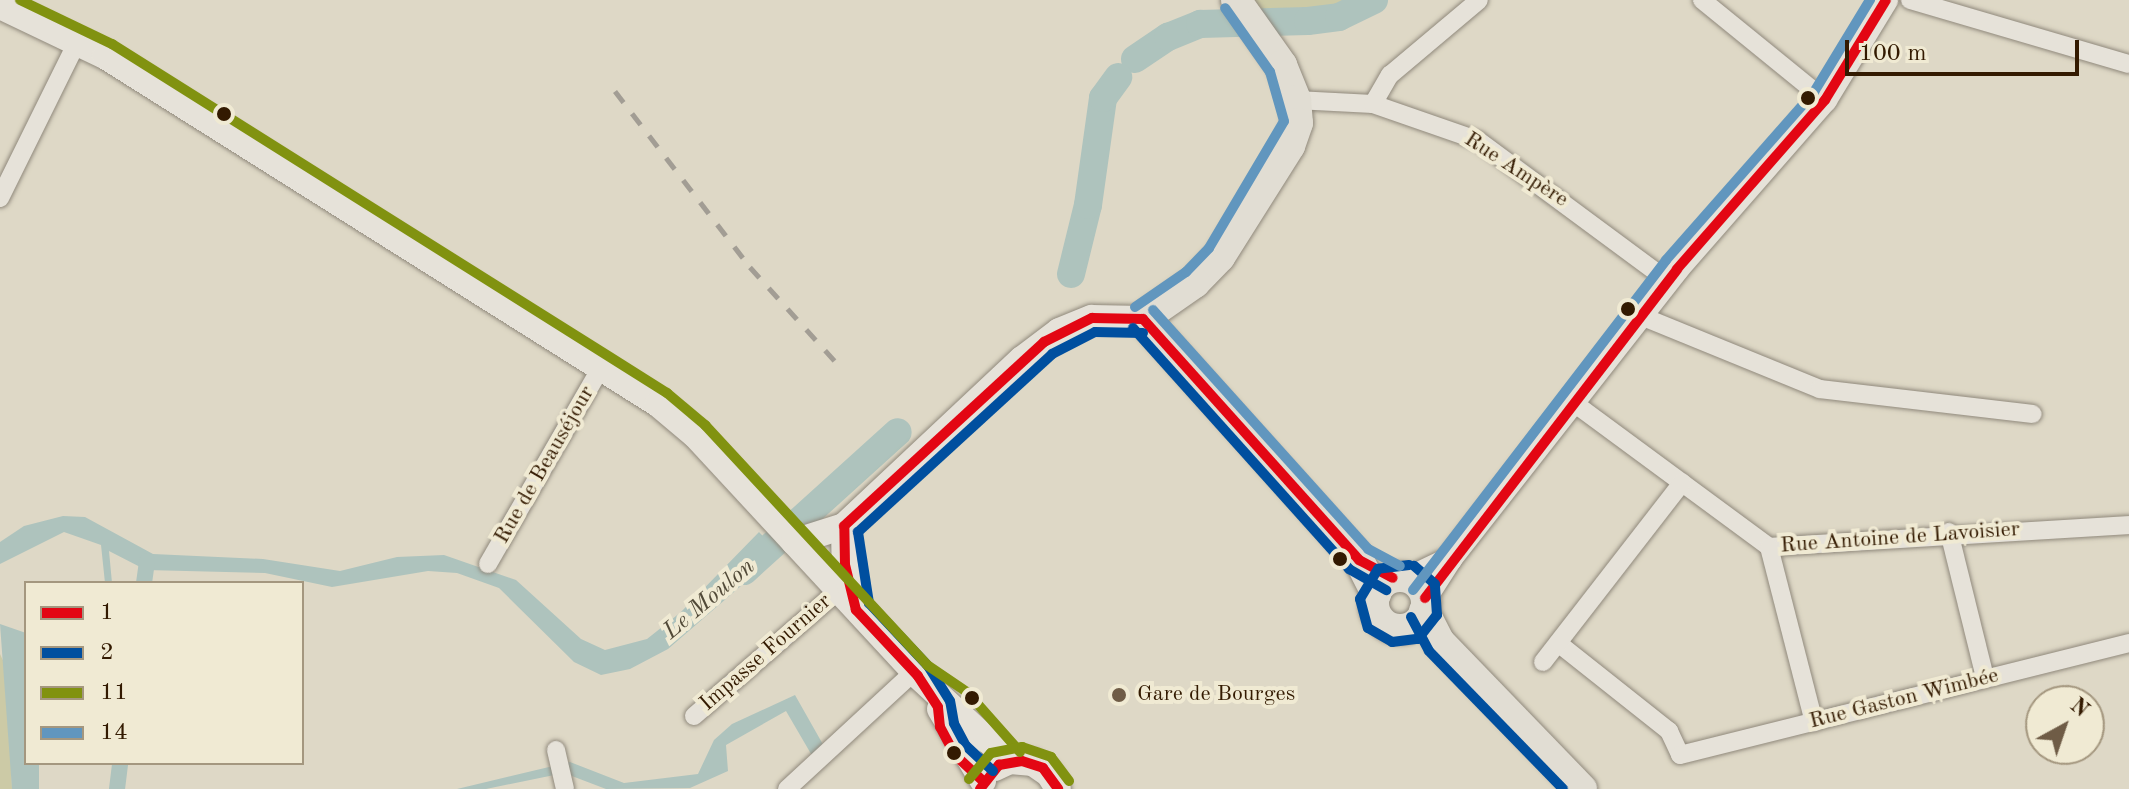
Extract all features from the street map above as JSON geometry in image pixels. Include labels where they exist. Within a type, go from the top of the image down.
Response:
[{"type":"main road","points":[[794,542],[837,530],[1044,342],[1092,318],[1143,319],[1195,283],[1220,257],[1255,196],[1290,146],[1298,123],[1296,100],[1273,46],[1240,4]]},
{"type":"main road","points":[[0,6],[77,42],[602,366],[695,435],[940,702],[1010,761],[1043,768],[1058,789]]},
{"type":"main road","points":[[1143,319],[1359,560],[1406,598],[1439,641],[1582,789]]},
{"type":"main road","points":[[837,530],[845,565],[841,593]]},
{"type":"main road","points":[[837,530],[841,593]]},
{"type":"main road","points":[[940,702],[980,781],[1010,761]]},
{"type":"street","points":[[1373,104],[1390,75],[1479,0]]},
{"type":"street","points":[[1702,0],[1825,100]]},
{"type":"street","points":[[1406,598],[1450,559],[1668,281],[1825,100],[1886,0]]},
{"type":"street","points":[[1910,0],[2129,64]]},
{"type":"street","points":[[0,198],[77,42]]},
{"type":"street","name":"Rue Ampère","points":[[1296,100],[1373,104],[1479,141],[1668,281]]},
{"type":"street","points":[[1641,316],[1820,389],[2033,414]]},
{"type":"street","name":"Rue de Beauséjour","points":[[488,564],[602,366]]},
{"type":"street","name":"Rue Antoine de Lavoisier","points":[[1574,403],[1769,547],[1949,532],[2129,525]]},
{"type":"street","points":[[1543,662],[1682,483]]},
{"type":"street","points":[[1949,532],[1985,678]]},
{"type":"street","points":[[1769,547],[1814,722]]},
{"type":"street","name":"Impasse Fournier","points":[[694,716],[841,593]]},
{"type":"street","name":"Rue Gaston Wimbée","points":[[1558,643],[1669,731],[1680,755],[2129,643]]},
{"type":"street","points":[[787,789],[916,674]]},
{"type":"shaded area","points":[[1243,0],[1374,0],[1339,17],[1308,21],[1261,21]]},
{"type":"shaded area","points":[[0,654],[7,669],[12,789],[0,789]]},
{"type":"water","points":[[63,516],[85,517],[153,554],[263,559],[340,571],[397,557],[444,555],[516,580],[581,639],[605,650],[647,639],[681,612],[759,532],[779,553],[668,649],[630,669],[601,675],[574,662],[499,588],[457,573],[428,571],[332,587],[265,573],[146,570],[109,551],[112,581],[105,581],[101,545],[64,532],[0,564],[0,542],[24,526]]},
{"type":"water","points":[[0,624],[24,632],[24,765],[39,765],[39,789],[12,789]]},
{"type":"water","points":[[795,695],[825,748],[814,759],[786,711],[726,745],[728,771],[690,788],[606,789],[564,773],[486,789],[457,789],[570,762],[624,783],[698,774],[714,740],[732,724]]},
{"type":"waterway","name":"Le Moulon","points":[[1135,59],[1168,37],[1200,24],[1308,21],[1339,17],[1374,0]]},
{"type":"waterway","name":"Le Moulon","points":[[1071,274],[1088,205],[1103,98],[1118,77]]},
{"type":"waterway","name":"Le Moulon","points":[[744,571],[898,432]]},
{"type":"waterway","points":[[144,581],[147,561]]},
{"type":"waterway","points":[[117,789],[120,765]]},
{"type":"railway","points":[[615,91],[750,267],[844,371]]},
{"type":"transit line","name":"11","points":[[20,0],[112,44],[667,393],[705,425],[927,665],[967,692],[1020,752]]},
{"type":"transit line","name":"14","points":[[1413,590],[1666,260],[1814,92],[1870,0]]},
{"type":"transit line","name":"1","points":[[1425,598],[1677,269],[1825,100],[1886,0]]},
{"type":"transit line","name":"14","points":[[1135,307],[1186,272],[1209,248],[1284,121],[1270,72],[1225,8]]},
{"type":"transit line","name":"14","points":[[1153,310],[1368,549],[1400,566]]},
{"type":"transit line","name":"1","points":[[983,781],[955,755],[940,727],[938,707],[918,676],[856,610],[845,565],[844,526],[1044,342],[1092,318],[1143,319]]},
{"type":"transit line","name":"1","points":[[1143,319],[1359,560],[1393,578]]},
{"type":"transit line","name":"2","points":[[1133,328],[1349,569],[1386,590]]},
{"type":"transit line","name":"2","points":[[993,771],[966,746],[954,723],[950,701],[929,667],[869,603],[858,532],[1052,354],[1095,332],[1143,333]]},
{"type":"transit line","name":"2","points":[[1409,565],[1378,569],[1360,599],[1368,628],[1392,642],[1418,639],[1437,615],[1435,584],[1414,566]]},
{"type":"transit line","name":"2","points":[[1411,617],[1429,651],[1563,789]]},
{"type":"transit line","name":"11","points":[[969,779],[991,753],[1022,747],[1051,757],[1069,781]]},
{"type":"transit line","name":"1","points":[[980,789],[999,765],[1022,761],[1043,768],[1058,789]]},
{"type":"place","name":"Gare de Bourges","points":[[1119,695]]}]
